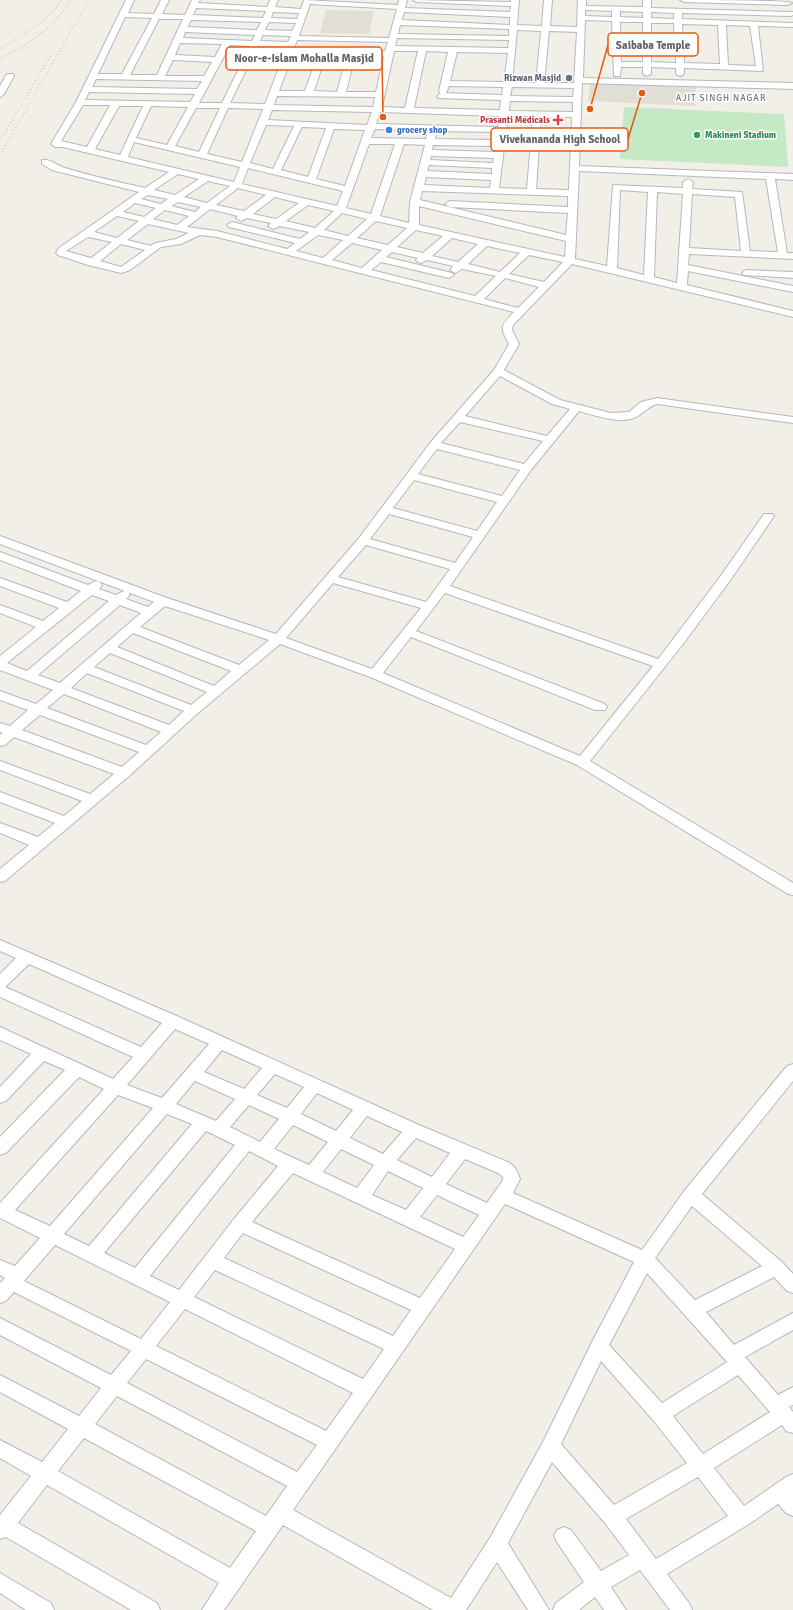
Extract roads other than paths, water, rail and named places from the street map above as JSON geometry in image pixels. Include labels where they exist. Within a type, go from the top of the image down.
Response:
[{"type":"street","points":[[130,0],[80,102],[55,144],[63,144],[414,227],[612,270],[793,314]]},
{"type":"street","points":[[125,77],[165,0]]},
{"type":"street","points":[[202,154],[255,44],[274,0]]},
{"type":"street","points":[[417,0],[515,2],[512,51],[494,191]]},
{"type":"street","points":[[433,24],[437,0]]},
{"type":"street","points":[[540,86],[544,28],[548,0]]},
{"type":"street","points":[[616,0],[617,81]]},
{"type":"street","points":[[647,0],[647,82]]},
{"type":"street","points":[[678,0],[680,83]]},
{"type":"street","points":[[581,18],[754,24],[793,27],[788,2],[684,0]]},
{"type":"street","points":[[179,228],[237,185],[269,107],[308,1],[402,6],[435,12],[514,15]]},
{"type":"street","points":[[160,78],[169,67],[169,57],[194,3],[304,12]]},
{"type":"street","points":[[3,870],[41,844],[124,773],[193,710],[278,639],[363,541],[434,445],[498,371],[514,344],[507,330],[508,324],[570,261],[581,4],[616,9],[790,14]]},
{"type":"street","points":[[289,252],[316,232],[341,209],[376,110],[391,45],[402,6]]},
{"type":"street","points":[[123,15],[301,20]]},
{"type":"street","points":[[397,22],[580,30]]},
{"type":"street","points":[[722,23],[724,67]]},
{"type":"street","points":[[754,24],[762,85]]},
{"type":"street","points":[[182,29],[260,32],[323,51],[352,52],[391,45],[422,49],[512,51]]},
{"type":"street","points":[[177,40],[255,44],[293,42],[391,45],[513,38]]},
{"type":"street","points":[[170,148],[208,79],[209,69],[218,60],[227,42]]},
{"type":"street","points":[[173,49],[222,51]]},
{"type":"street","points":[[409,111],[422,49]]},
{"type":"street","points":[[439,111],[441,96],[453,50]]},
{"type":"street","points":[[309,93],[323,51]]},
{"type":"street","points":[[341,94],[352,52]]},
{"type":"street","points":[[169,57],[218,60]]},
{"type":"street","points":[[617,64],[760,69]]},
{"type":"street","points":[[0,94],[10,76]]},
{"type":"street","points":[[93,76],[208,79]]},
{"type":"street","points":[[445,83],[540,86],[617,81],[793,86]]},
{"type":"street","points":[[86,89],[201,92]]},
{"type":"street","points":[[274,93],[380,95]]},
{"type":"street","points":[[441,96],[577,100]]},
{"type":"street","points":[[80,102],[576,115]]},
{"type":"street","points":[[89,151],[116,103]]},
{"type":"street","points":[[122,159],[148,104]]},
{"type":"street","points":[[531,192],[537,114]]},
{"type":"street","points":[[263,122],[331,126],[502,130]]},
{"type":"street","points":[[276,171],[298,124]]},
{"type":"street","points":[[311,180],[331,126]]},
{"type":"street","points":[[363,272],[414,227],[415,202],[433,128]]},
{"type":"street","points":[[131,139],[276,171],[348,190]]},
{"type":"street","points":[[365,141],[500,143]]},
{"type":"street","points":[[326,261],[375,217],[400,142]]},
{"type":"street","points":[[426,158],[499,155]]},
{"type":"street","points":[[426,158],[497,166]]},
{"type":"street","points":[[45,162],[60,170],[145,192],[177,198],[545,285]]},
{"type":"street","points":[[574,168],[688,174],[793,177]]},
{"type":"street","points":[[176,170],[62,250],[61,253],[90,263],[124,269],[161,244],[178,242],[198,232]]},
{"type":"street","points":[[612,270],[616,170]]},
{"type":"street","points":[[422,174],[496,178]]},
{"type":"street","points":[[682,288],[688,174]]},
{"type":"street","points":[[684,252],[788,256],[770,176]]},
{"type":"street","points":[[90,263],[146,220],[207,178]]},
{"type":"street","points":[[616,187],[739,194],[746,254]]},
{"type":"street","points":[[419,188],[573,193]]},
{"type":"street","points":[[649,280],[653,189]]},
{"type":"street","points":[[217,234],[232,225],[273,194]]},
{"type":"street","points":[[133,200],[196,215]]},
{"type":"street","points":[[252,242],[306,202]]},
{"type":"street","points":[[415,202],[535,219],[572,210]]},
{"type":"street","points":[[415,202],[535,219],[571,240]]},
{"type":"street","points":[[114,213],[198,232],[217,234],[252,242],[363,272],[520,311]]},
{"type":"street","points":[[232,225],[301,242]]},
{"type":"street","points":[[86,233],[152,249]]},
{"type":"street","points":[[399,281],[451,234]]},
{"type":"street","points":[[434,289],[486,242]]},
{"type":"street","points":[[477,300],[527,251]]},
{"type":"street","points":[[378,258],[449,275]]},
{"type":"street","points":[[683,267],[793,289]]},
{"type":"street","points":[[715,274],[744,273],[793,275]]},
{"type":"street","points":[[498,371],[512,377],[545,396],[576,408],[610,416],[626,417],[632,415],[645,404],[657,401],[793,420]]},
{"type":"street","points":[[375,674],[443,588],[456,567],[504,500],[576,408]]},
{"type":"street","points":[[458,418],[550,440]]},
{"type":"street","points":[[434,445],[528,468]]},
{"type":"street","points":[[411,476],[504,500]]},
{"type":"street","points":[[386,510],[479,534]]},
{"type":"street","points":[[582,762],[688,630],[729,576],[768,516]]},
{"type":"street","points":[[0,540],[132,589],[375,674],[582,762],[793,890]]},
{"type":"street","points":[[363,541],[456,567]]},
{"type":"street","points":[[0,556],[149,612]]},
{"type":"street","points":[[104,578],[0,664],[61,689],[170,730]]},
{"type":"street","points":[[331,579],[428,606]]},
{"type":"street","points":[[0,582],[68,607]]},
{"type":"street","points":[[443,588],[660,664]]},
{"type":"street","points":[[29,676],[132,589]]},
{"type":"street","points":[[0,742],[6,729],[38,710],[163,600]]},
{"type":"street","points":[[0,609],[45,626]]},
{"type":"street","points":[[131,628],[240,670]]},
{"type":"street","points":[[408,632],[600,706]]},
{"type":"street","points":[[108,648],[216,691]]},
{"type":"street","points":[[85,668],[193,710]]},
{"type":"street","points":[[0,695],[148,751]]},
{"type":"street","points":[[6,729],[124,773]]},
{"type":"street","points":[[0,765],[92,800]]},
{"type":"street","points":[[0,796],[65,822]]},
{"type":"street","points":[[0,828],[41,844]]},
{"type":"street","points":[[0,946],[173,1021],[314,1086],[510,1172],[512,1181],[491,1213],[422,1307],[301,1484],[212,1610]]},
{"type":"street","points":[[0,983],[26,958]]},
{"type":"street","points":[[0,991],[144,1054]]},
{"type":"street","points":[[173,1021],[116,1087],[1,1211],[366,1390]]},
{"type":"street","points":[[0,1034],[43,1052],[116,1087],[165,1105],[212,1126],[467,1247]]},
{"type":"street","points":[[10,1285],[165,1105],[194,1074],[220,1042]]},
{"type":"street","points":[[0,1097],[43,1052]]},
{"type":"street","points":[[92,1255],[212,1126],[246,1097],[272,1067]]},
{"type":"street","points":[[0,1148],[76,1069]]},
{"type":"street","points":[[455,1610],[497,1544],[550,1446],[599,1346],[646,1259],[691,1195],[793,1070]]},
{"type":"street","points":[[194,1074],[289,1116],[491,1213]]},
{"type":"street","points":[[263,1151],[314,1086]]},
{"type":"street","points":[[312,1174],[337,1140],[364,1108]]},
{"type":"street","points":[[361,1196],[385,1163],[413,1130]]},
{"type":"street","points":[[138,1278],[246,1143]]},
{"type":"street","points":[[408,1220],[462,1150]]},
{"type":"street","points":[[150,1610],[2,1527],[182,1300],[240,1224],[290,1164]]},
{"type":"street","points":[[502,1195],[646,1259],[784,1415]]},
{"type":"street","points":[[691,1195],[776,1267],[793,1286]]},
{"type":"street","points":[[240,1224],[422,1307]]},
{"type":"street","points":[[212,1260],[396,1346]]},
{"type":"street","points":[[0,1267],[10,1285],[330,1442]]},
{"type":"street","points":[[692,1310],[776,1267]]},
{"type":"street","points":[[660,1414],[736,1359],[793,1321]]},
{"type":"street","points":[[0,1326],[301,1484]]},
{"type":"street","points":[[599,1346],[660,1414],[702,1465],[742,1518]]},
{"type":"street","points":[[0,1383],[81,1428],[276,1520],[452,1610]]},
{"type":"street","points":[[612,1516],[702,1465],[784,1415],[793,1395]]},
{"type":"street","points":[[550,1446],[612,1516],[682,1610]]},
{"type":"street","points":[[0,1448],[233,1580]]},
{"type":"street","points":[[563,1610],[597,1584],[648,1565],[742,1518],[787,1488],[793,1507]]},
{"type":"street","points":[[564,1536],[616,1610]]},
{"type":"street","points":[[497,1544],[539,1610]]},
{"type":"street","points":[[0,1582],[44,1610]]},
{"type":"railway","points":[[0,48],[18,39],[42,22],[62,0]]},
{"type":"railway","points":[[0,59],[40,34],[56,19],[71,0]]},
{"type":"railway","points":[[0,155],[89,0]]},
{"type":"railway","points":[[0,141],[52,53]]},
{"type":"place","name":"Rizwan Masjid","points":[[569,78]]},
{"type":"place","name":"Vivekananda High School","points":[[642,93]]},
{"type":"place","name":"Saibaba Temple","points":[[590,109]]},
{"type":"place","name":"Noor-e-Islam Mohalla Masjid","points":[[383,117]]},
{"type":"place","name":"Prasanti Medicals","points":[[558,120]]},
{"type":"place","name":"grocery shop","points":[[389,130]]},
{"type":"place","name":"Makineni Stadium","points":[[697,135]]},
{"type":"district","name":"AJIT SINGH NAGAR","points":[[721,98]]}]
